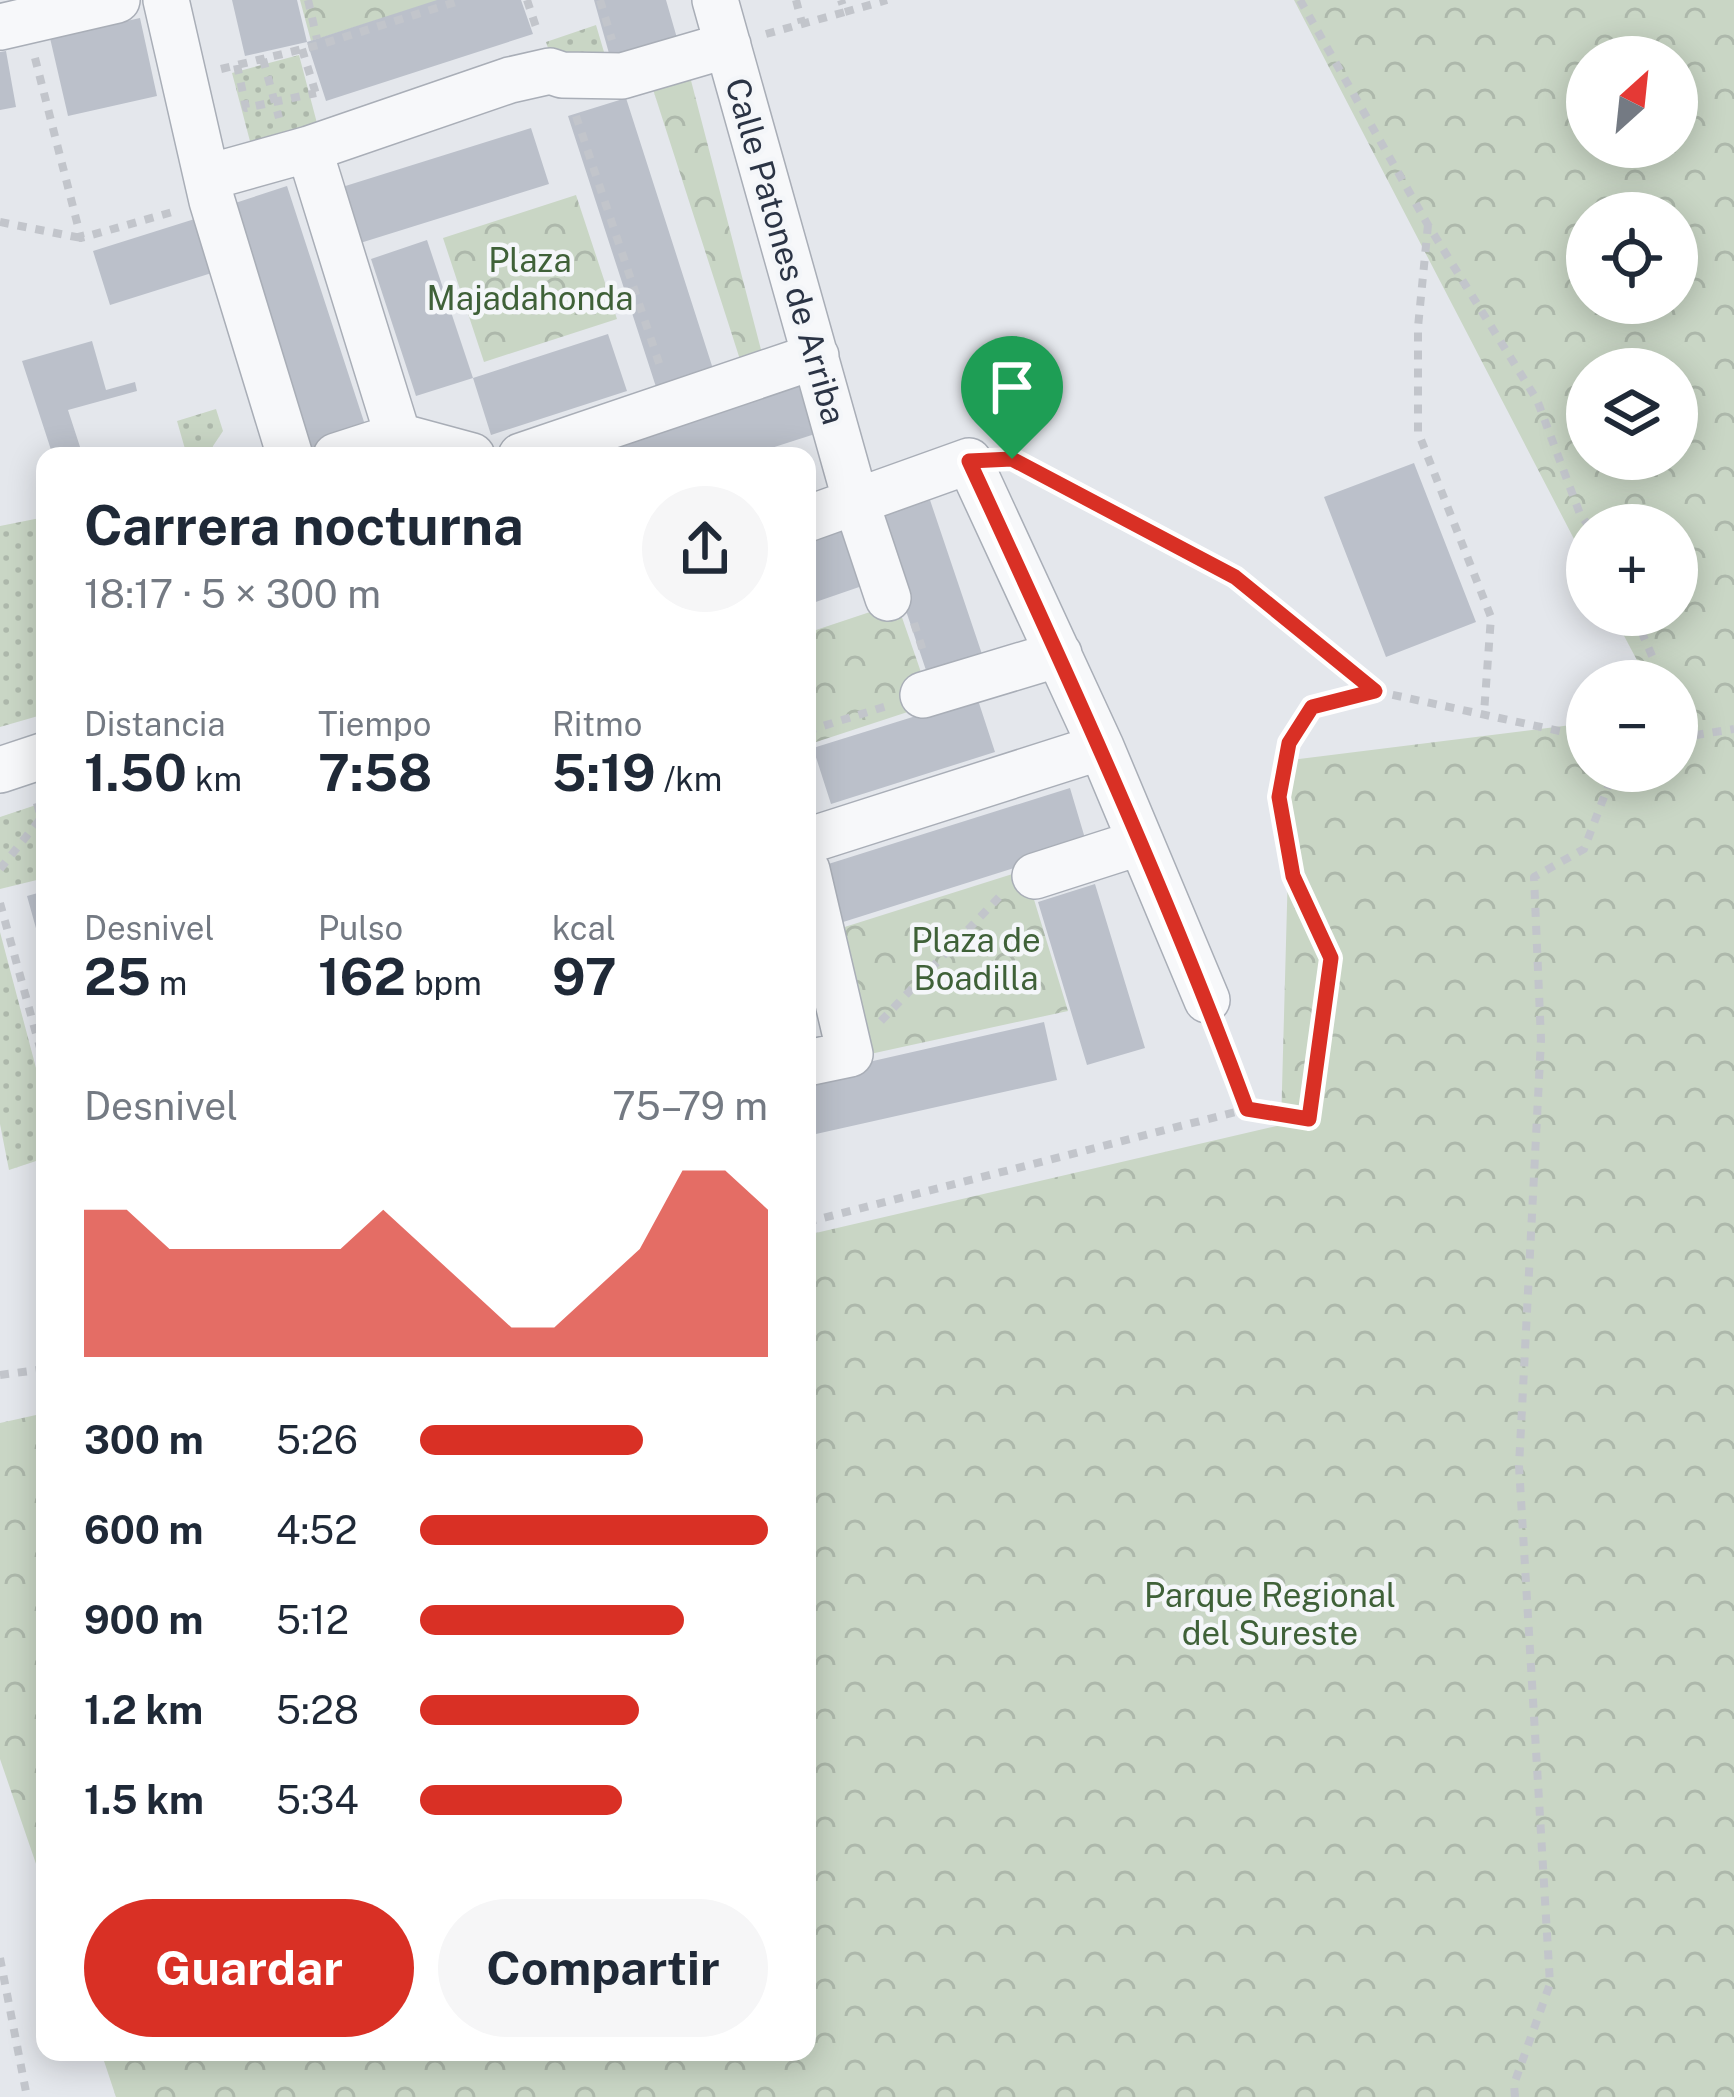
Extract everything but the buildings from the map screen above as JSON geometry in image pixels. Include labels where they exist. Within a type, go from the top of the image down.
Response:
[{"type":"street","points":[[16,16],[117,0]]},
{"type":"street","points":[[166,0],[210,189],[287,447]]},
{"type":"street","name":"Calle Patones de Arriba","points":[[715,0],[887,598]]},
{"type":"street","points":[[210,189],[310,148],[510,80],[550,70],[562,75],[622,76],[728,45]]},
{"type":"street","points":[[310,148],[398,436]]},
{"type":"street","points":[[551,447],[816,356]]},
{"type":"street","points":[[364,447],[398,436],[439,447]]},
{"type":"street","points":[[816,516],[969,461],[1101,746],[1207,1000]]},
{"type":"street","points":[[923,695],[1059,654]]},
{"type":"street","points":[[816,838],[1101,746]]},
{"type":"street","points":[[1036,876],[1142,842]]},
{"type":"street","points":[[816,910],[828,1059]]},
{"type":"path","points":[[308,0],[317,39]]},
{"type":"path","points":[[184,78],[302,49],[462,0]]},
{"type":"path","points":[[796,0],[802,22]]},
{"type":"path","points":[[842,0],[845,12]]},
{"type":"path","points":[[728,45],[887,0]]},
{"type":"path","points":[[1300,0],[1428,225],[1537,400],[1576,504]]},
{"type":"path","points":[[16,16],[81,238]]},
{"type":"path","points":[[302,49],[316,93],[310,148]]},
{"type":"path","points":[[263,59],[275,102],[310,148]]},
{"type":"path","points":[[237,65],[246,108],[316,93]]},
{"type":"path","points":[[575,114],[667,387]]},
{"type":"path","points":[[0,222],[81,238],[210,189]]},
{"type":"path","points":[[1428,225],[1418,327],[1418,432],[1491,617],[1484,713]]},
{"type":"path","points":[[969,461],[1012,459],[1235,577],[1375,691]]},
{"type":"path","points":[[816,1220],[1247,1109],[1309,1119],[1331,958],[1293,876],[1279,797],[1289,743],[1312,707],[1375,691],[1566,732]]},
{"type":"path","points":[[816,728],[923,695]]},
{"type":"path","points":[[1698,735],[1734,729]]},
{"type":"path","points":[[23,762],[36,802]]},
{"type":"path","points":[[1515,2097],[1514,2084],[1550,1984],[1519,1466],[1541,1040],[1534,877],[1584,849],[1606,792]]},
{"type":"path","points":[[0,869],[36,824]]},
{"type":"path","points":[[828,1059],[1012,884],[1036,876]]},
{"type":"path","points":[[0,903],[36,1033]]},
{"type":"path","points":[[1207,1000],[1247,1109]]},
{"type":"path","points":[[0,1375],[36,1370]]},
{"type":"path","points":[[0,1958],[27,2097]]},
{"type":"green space","points":[[300,0],[440,0],[311,41]]},
{"type":"green space","name":"Parque Regional del Sureste","points":[[1294,0],[1734,0],[1734,2097],[116,2097],[104,2061],[816,2061],[816,1233],[1281,1125],[1291,760],[1566,726],[1566,792],[1698,792],[1698,660],[1637,660],[1624,636],[1698,636],[1698,504],[1566,504],[1566,524]]},
{"type":"green space","points":[[596,25],[609,69],[553,63],[546,42]]},
{"type":"green space","points":[[299,55],[318,127],[251,145],[232,73]]},
{"type":"green space","points":[[688,69],[765,365],[744,372],[650,80]]},
{"type":"green space","name":"Plaza Majadahonda","points":[[576,195],[617,319],[484,362],[443,238]]},
{"type":"green space","points":[[216,409],[223,431],[213,447],[184,447],[177,421]]},
{"type":"green space","points":[[36,519],[36,717],[0,727],[0,526]]},
{"type":"green space","points":[[897,603],[932,704],[816,742],[816,630]]},
{"type":"green space","points":[[36,805],[36,880],[0,889],[0,817]]},
{"type":"green space","name":"Plaza de Boadilla","points":[[1025,870],[1068,1011],[861,1056],[832,931]]},
{"type":"green space","points":[[0,932],[36,1068],[36,1161],[9,1170],[0,1124]]},
{"type":"green space","points":[[36,1415],[36,1864],[0,1759],[0,1423]]},
{"type":"route","points":[[1012,459],[1235,577],[1375,691],[1312,707],[1289,743],[1279,797],[1293,876],[1331,958],[1309,1119],[1247,1109],[1101,746],[969,461],[1012,459]]}]
